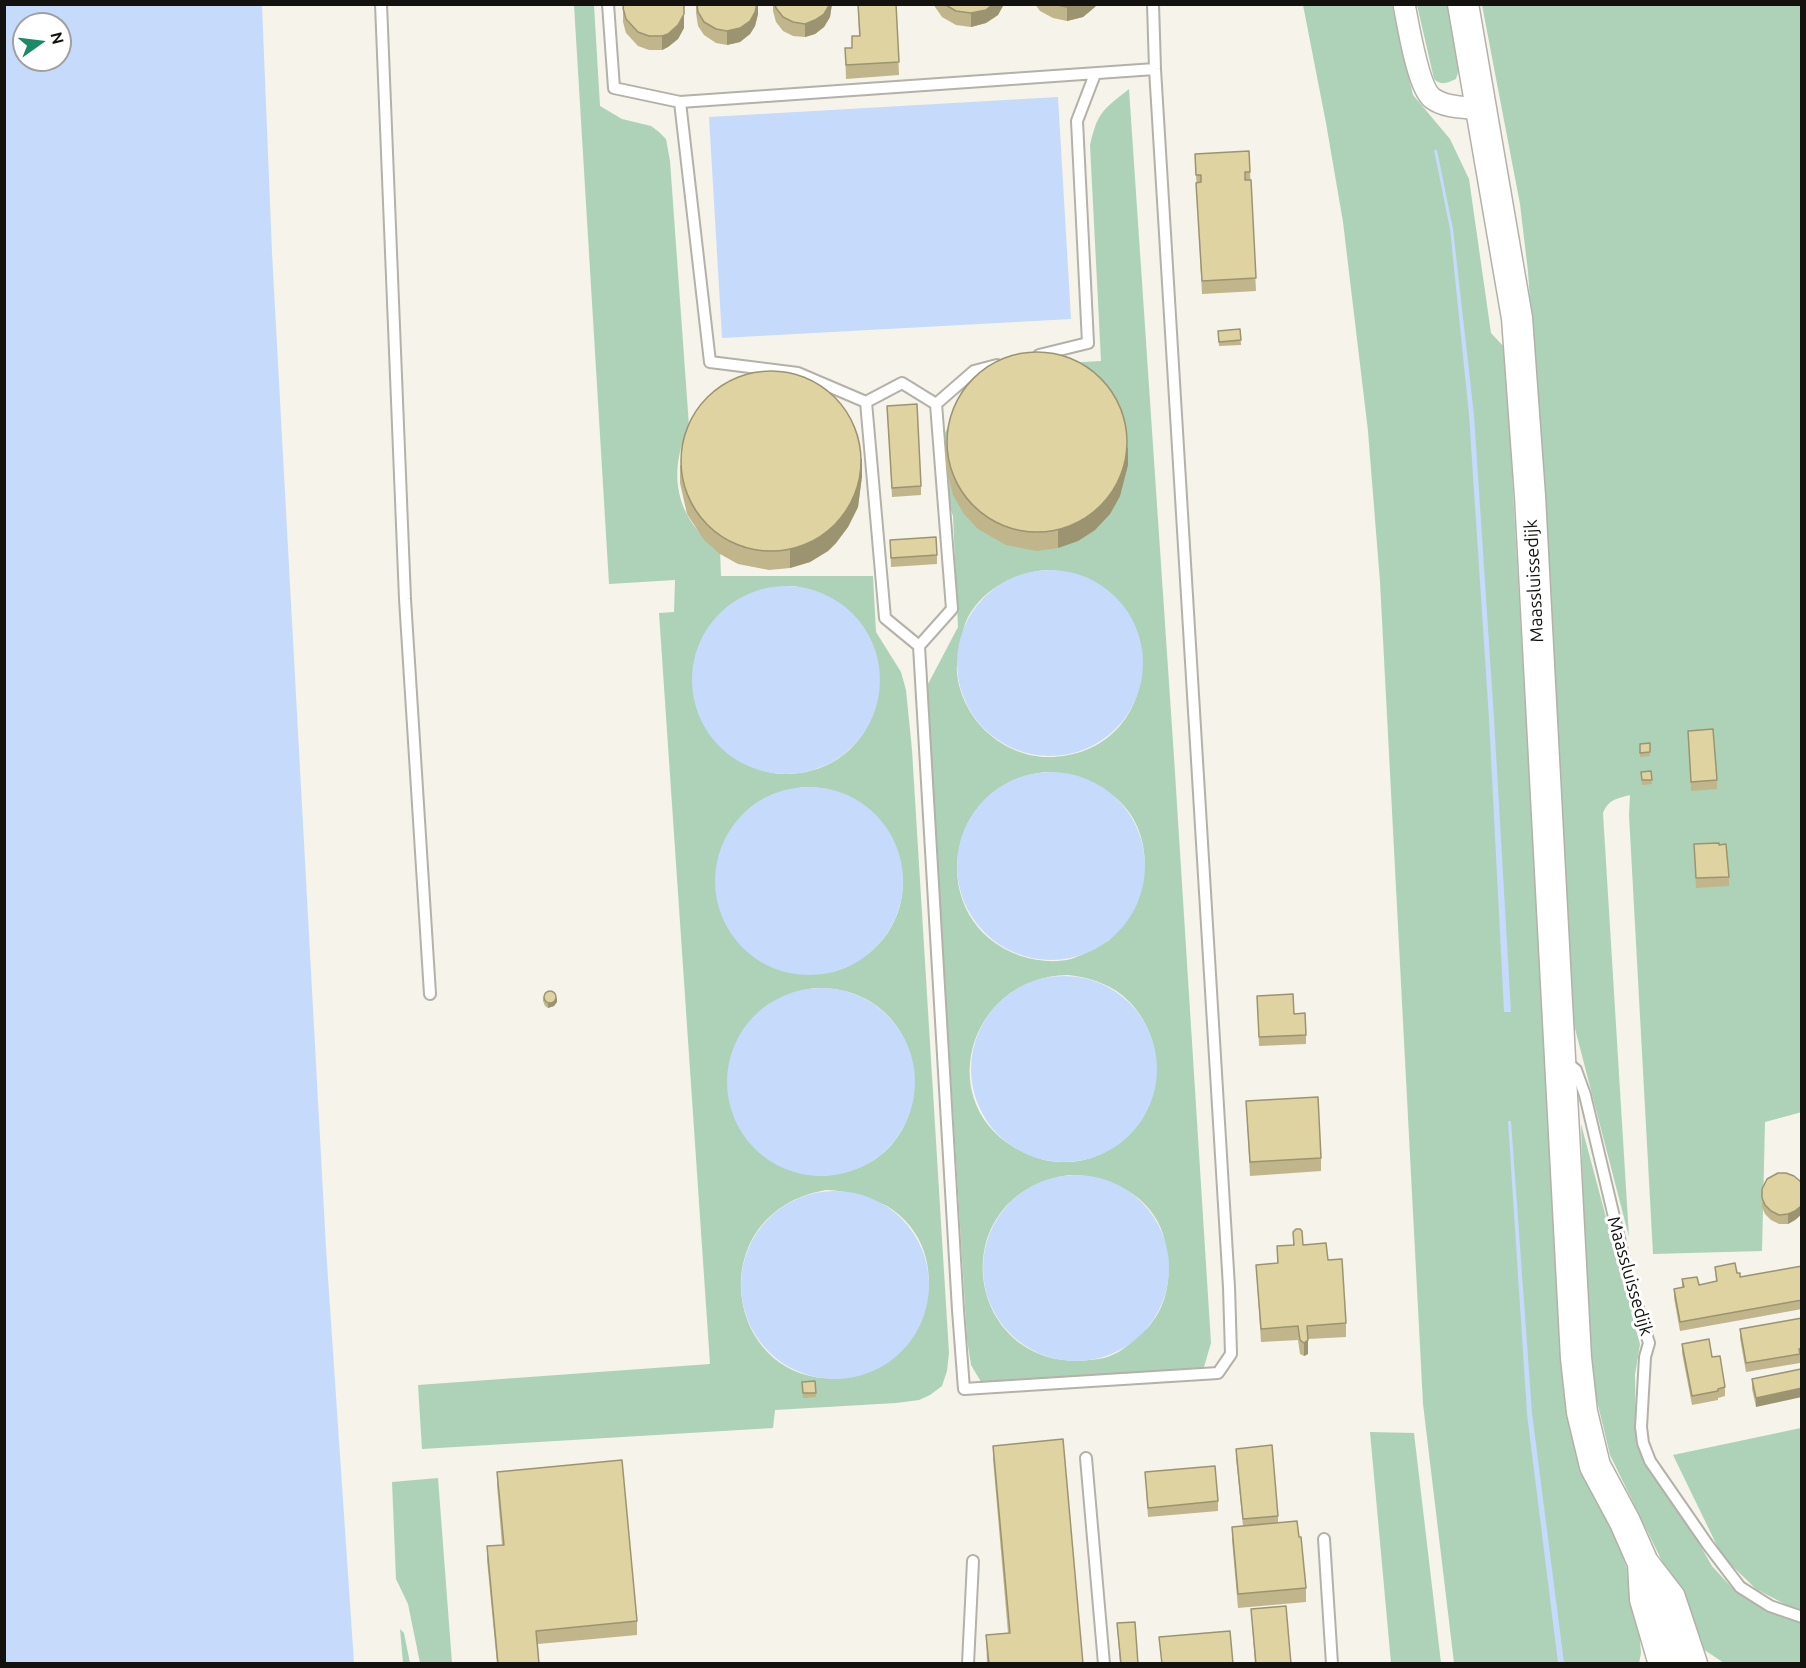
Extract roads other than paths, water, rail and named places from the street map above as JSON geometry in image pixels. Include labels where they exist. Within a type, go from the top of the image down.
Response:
[{"type":"street","points":[[1404,4],[1421,78],[1430,97],[1446,105],[1481,109]]},
{"type":"street","name":"Maassluissedijk","points":[[1463,4],[1517,318],[1530,496],[1576,1358],[1582,1412],[1595,1466],[1643,1563],[1670,1598],[1692,1664]]},
{"type":"street","name":"Maassluissedijk","points":[[1643,1563],[1645,1599],[1664,1664]]},
{"type":"lane","points":[[381,4],[405,599],[430,994]]},
{"type":"lane","points":[[608,4],[614,88],[680,102],[1155,69]]},
{"type":"lane","points":[[936,404],[952,609],[919,646],[964,1389],[1218,1373],[1231,1354],[1229,1287],[1155,69],[1153,4]]},
{"type":"lane","points":[[1031,357],[1088,343],[1077,121],[1095,74]]},
{"type":"lane","points":[[680,102],[710,362],[798,373],[866,402]]},
{"type":"lane","points":[[936,404],[974,371],[1008,363]]},
{"type":"lane","points":[[866,402],[902,383],[936,404]]},
{"type":"lane","points":[[866,402],[885,618],[919,646]]},
{"type":"lane","name":"Maassluissedijk","points":[[1559,1057],[1576,1070],[1585,1095],[1629,1280],[1649,1343],[1644,1358],[1641,1427],[1643,1443],[1650,1461],[1740,1587],[1770,1606],[1802,1617]]},
{"type":"lane","points":[[1086,1458],[1104,1664]]},
{"type":"lane","points":[[1324,1539],[1332,1664]]},
{"type":"lane","points":[[968,1664],[973,1561]]},
{"type":"water","points":[[5,4],[262,5],[272,253],[326,1248],[354,1663],[5,1663]]},
{"type":"water","points":[[1058,97],[1071,319],[722,338],[709,117]]},
{"type":"water","points":[[1434,150],[1437,150],[1453,229],[1474,415],[1511,1012],[1504,1012],[1489,719],[1469,415],[1450,229]]},
{"type":"water","points":[[1050,570],[1086,577],[1116,597],[1136,627],[1143,663],[1136,699],[1116,729],[1086,749],[1050,756],[1014,749],[984,729],[964,699],[957,663],[964,627],[984,597],[1014,577]]},
{"type":"water","points":[[786,586],[822,593],[838,602],[852,614],[864,628],[873,644],[880,680],[873,716],[864,732],[852,746],[838,758],[822,767],[786,774],[750,767],[734,758],[720,746],[708,732],[699,716],[692,680],[699,644],[708,628],[720,614],[734,602],[750,593]]},
{"type":"water","points":[[1042,772],[1060,772],[1087,779],[1118,799],[1138,830],[1145,866],[1138,902],[1118,933],[1087,953],[1060,960],[1042,960],[1007,949],[991,939],[978,926],[961,893],[957,875],[957,857],[968,822],[978,806],[991,793],[1024,776]]},
{"type":"water","points":[[809,787],[845,794],[861,803],[875,815],[887,829],[896,845],[903,881],[896,917],[887,933],[875,947],[861,959],[845,968],[809,975],[773,968],[757,959],[743,947],[731,933],[722,917],[715,881],[722,845],[731,829],[743,815],[757,803],[773,794]]},
{"type":"water","points":[[1064,976],[1082,977],[1100,983],[1116,991],[1130,1003],[1142,1017],[1150,1033],[1156,1051],[1156,1087],[1150,1105],[1142,1121],[1130,1135],[1116,1147],[1100,1155],[1082,1161],[1064,1162],[1046,1161],[1028,1155],[1012,1147],[998,1135],[986,1121],[978,1105],[972,1087],[971,1069],[972,1051],[978,1033],[986,1017],[998,1003],[1012,991],[1028,983],[1046,977]]},
{"type":"water","points":[[821,988],[848,992],[865,999],[887,1016],[904,1038],[911,1055],[915,1082],[911,1109],[904,1126],[887,1148],[865,1165],[848,1172],[821,1176],[794,1172],[777,1165],[755,1148],[738,1126],[731,1109],[727,1082],[731,1055],[738,1038],[755,1016],[777,999],[794,992]]},
{"type":"water","points":[[1508,1121],[1511,1121],[1532,1413],[1564,1663],[1558,1663],[1527,1414]]},
{"type":"water","points":[[1076,1175],[1094,1176],[1112,1182],[1128,1190],[1142,1202],[1154,1216],[1162,1232],[1168,1250],[1168,1286],[1162,1304],[1154,1320],[1142,1334],[1128,1346],[1112,1354],[1094,1360],[1076,1361],[1058,1360],[1040,1354],[1024,1346],[1010,1334],[998,1320],[990,1304],[984,1286],[983,1268],[984,1250],[990,1232],[998,1216],[1010,1202],[1024,1190],[1040,1182],[1058,1176]]},
{"type":"water","points":[[826,1191],[844,1191],[871,1198],[902,1218],[922,1249],[929,1285],[922,1321],[902,1352],[871,1372],[844,1379],[826,1379],[791,1368],[775,1358],[762,1345],[745,1312],[741,1294],[741,1276],[752,1241],[762,1225],[775,1212],[808,1195]]}]
